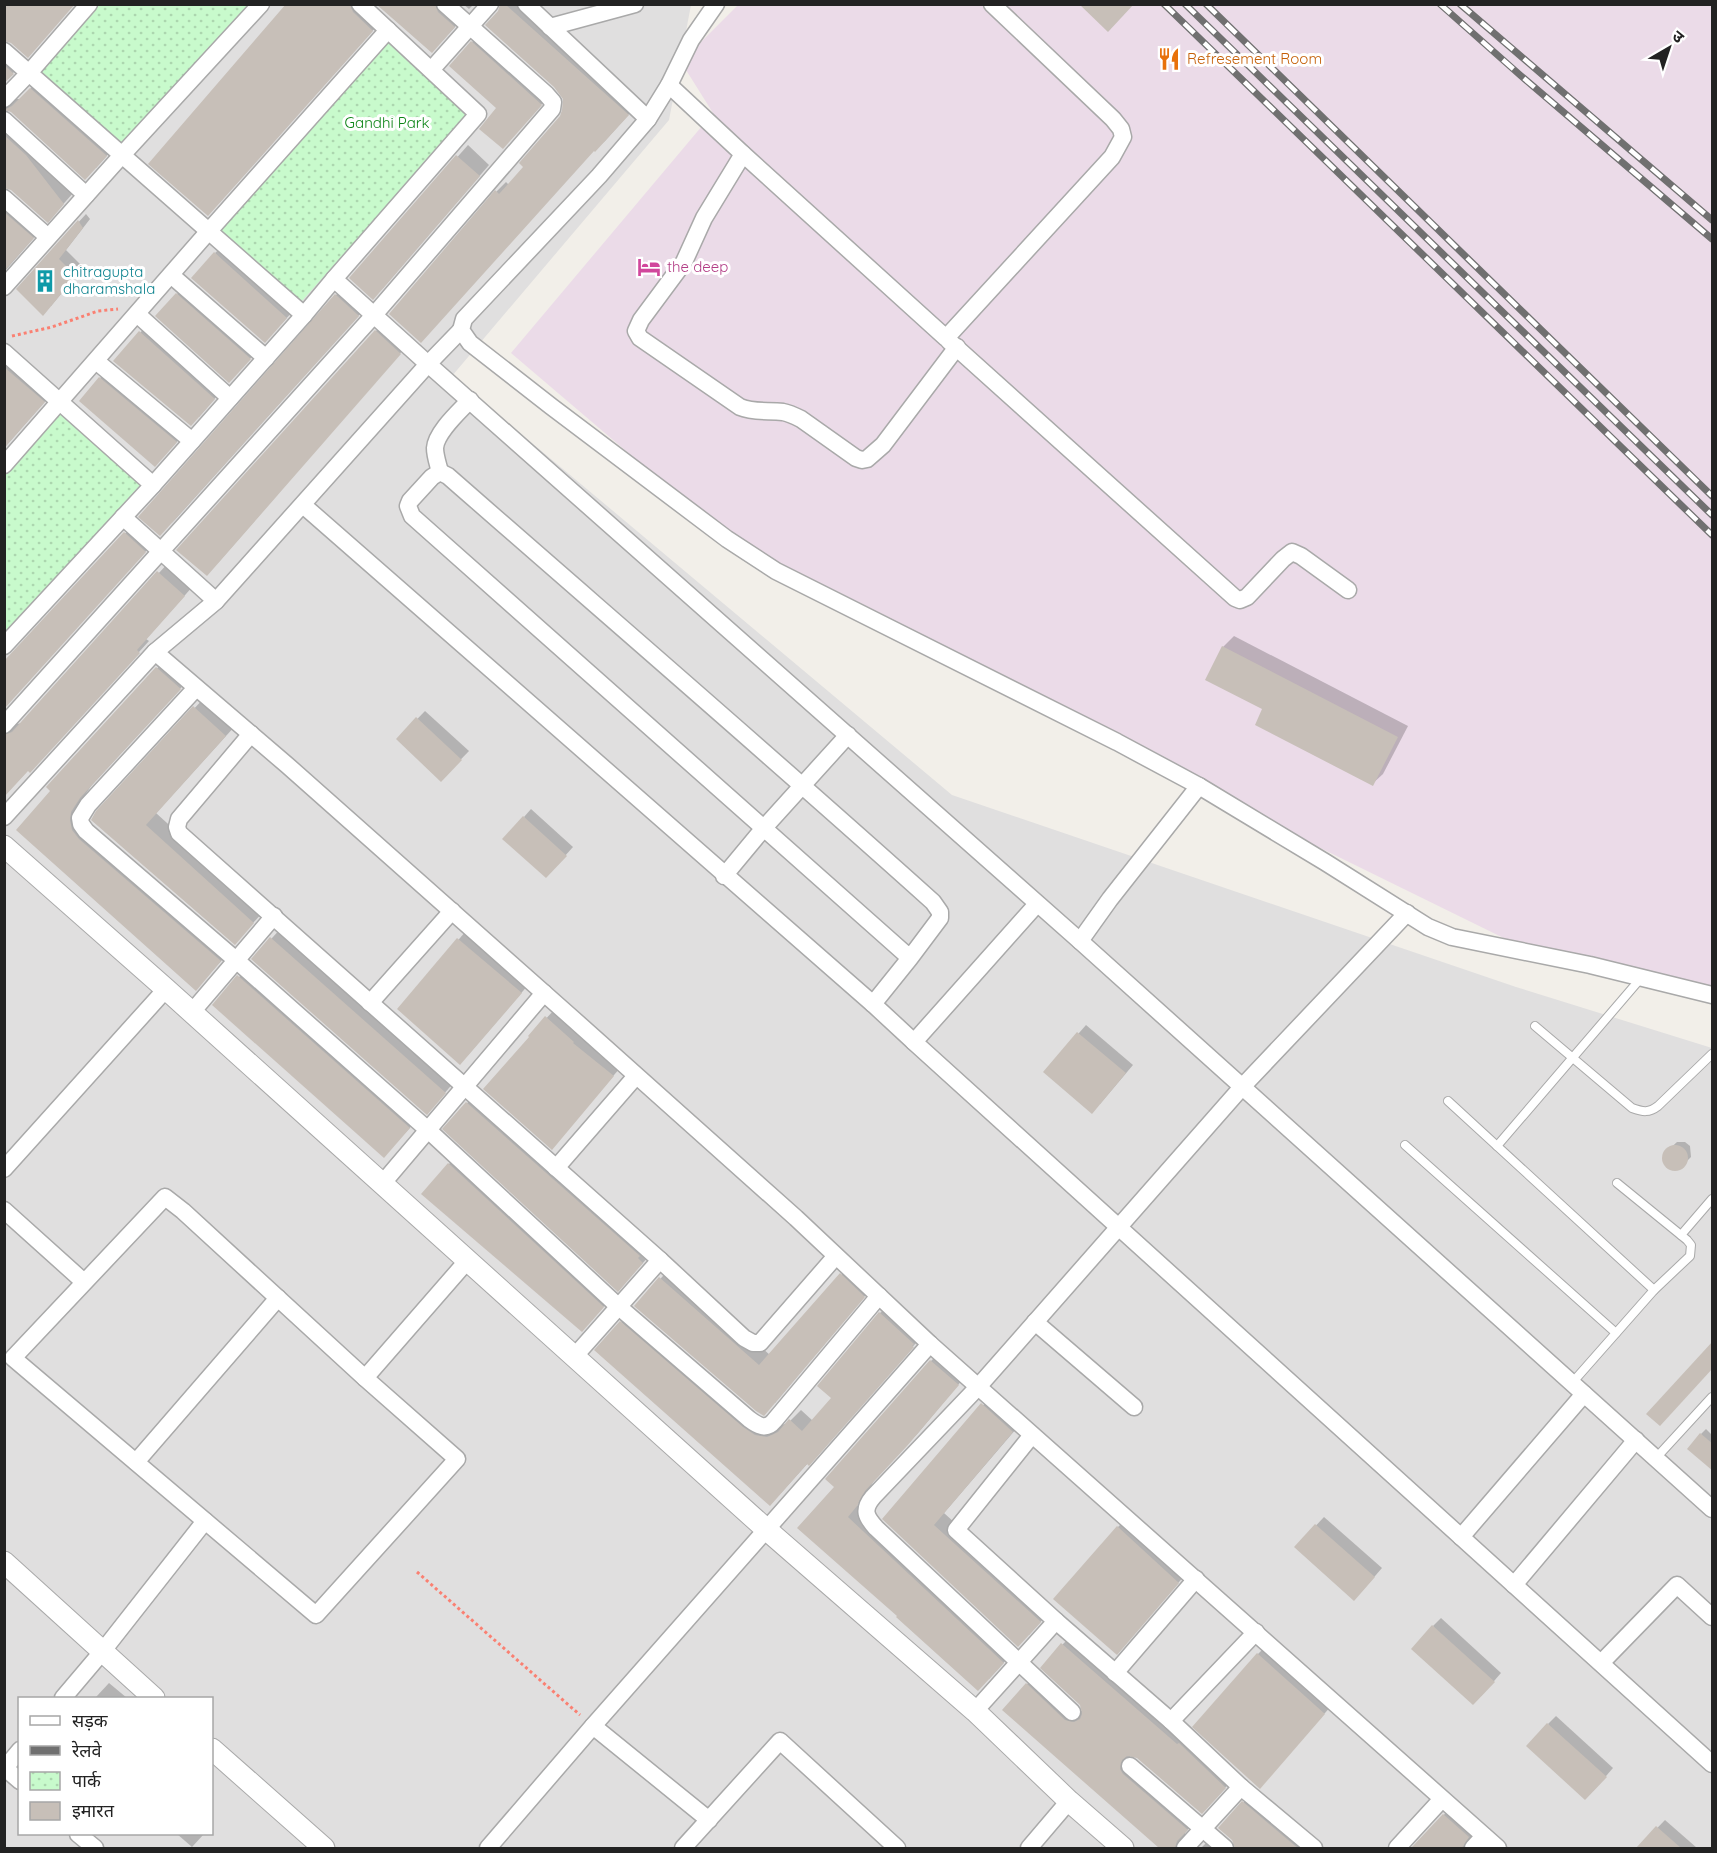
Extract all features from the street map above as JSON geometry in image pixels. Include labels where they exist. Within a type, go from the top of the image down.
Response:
[{"type":"street","points":[[4,99],[89,4]]},
{"type":"street","points":[[8,277],[48,237],[261,4]]},
{"type":"street","points":[[4,646],[153,485],[478,114],[360,4]]},
{"type":"street","points":[[4,725],[374,315],[519,148],[553,105],[546,94],[445,4]]},
{"type":"street","points":[[432,69],[489,4]]},
{"type":"street","points":[[526,4],[648,119]]},
{"type":"street","points":[[550,27],[635,4]]},
{"type":"street","points":[[4,817],[155,652],[216,601],[461,330],[469,312],[599,176],[648,119],[691,40],[716,4]]},
{"type":"street","points":[[743,154],[701,224],[684,262],[637,327],[637,335],[740,407],[751,411],[784,412],[793,415],[861,460],[867,459],[883,445],[951,343],[1112,157],[1123,137],[1121,129],[1113,119],[992,4]]},
{"type":"street","points":[[4,465],[208,231],[388,30]]},
{"type":"street","points":[[4,51],[304,315]]},
{"type":"street","points":[[669,84],[951,343],[1235,598],[1240,600],[1247,597],[1292,552],[1348,590]]},
{"type":"street","points":[[4,120],[86,195]]},
{"type":"street","points":[[4,198],[48,237]]},
{"type":"street","points":[[171,274],[266,358]]},
{"type":"street","points":[[334,279],[1080,941],[1713,1509]]},
{"type":"street","points":[[137,314],[230,398]]},
{"type":"street","points":[[461,330],[470,343],[552,407],[776,571],[1117,742],[1199,786],[1428,927],[1452,937],[1504,946],[1713,995]]},
{"type":"street","points":[[4,352],[153,485]]},
{"type":"street","points":[[96,361],[192,441]]},
{"type":"street","points":[[440,472],[436,442],[443,430],[470,400]]},
{"type":"street","points":[[440,472],[448,476],[803,785],[937,907],[940,918],[873,1004]]},
{"type":"street","points":[[440,472],[432,477],[410,501],[408,506],[412,516],[910,958]]},
{"type":"street","points":[[303,505],[724,876],[873,1004],[1713,1764]]},
{"type":"street","points":[[123,517],[216,601]]},
{"type":"street","points":[[155,652],[452,911],[796,1218],[930,1344],[1442,1799],[1478,1842],[1498,1848]]},
{"type":"street","points":[[196,688],[87,805],[80,818],[81,824],[86,831],[428,1130],[619,1307],[756,1425],[765,1427],[774,1421],[879,1296]]},
{"type":"street","points":[[251,734],[179,819],[177,827],[179,833],[660,1260],[744,1338],[753,1343],[760,1343],[835,1257]]},
{"type":"street","points":[[724,876],[848,735]]},
{"type":"street","points":[[1080,941],[1199,786]]},
{"type":"street","points":[[4,846],[192,1012],[767,1530],[975,1711],[1069,1801],[1124,1848]]},
{"type":"street","points":[[914,1042],[1037,904]]},
{"type":"street","points":[[370,1004],[452,911]]},
{"type":"street","points":[[1072,1712],[876,1528],[868,1520],[865,1513],[866,1507],[978,1387],[1242,1087],[1407,914]]},
{"type":"street","points":[[192,1012],[274,916]]},
{"type":"street","points":[[4,1168],[166,989]]},
{"type":"street","points":[[382,1184],[544,993]]},
{"type":"street","points":[[556,1168],[636,1076]]},
{"type":"street","points":[[165,1197],[364,1378],[457,1459],[316,1615],[13,1358],[84,1282],[165,1197]]},
{"type":"street","points":[[4,1210],[84,1282]]},
{"type":"street","points":[[574,1358],[660,1260]]},
{"type":"street","points":[[364,1378],[467,1261]]},
{"type":"street","points":[[136,1462],[278,1298]]},
{"type":"street","points":[[1035,1322],[1134,1407]]},
{"type":"street","points":[[489,1848],[593,1726],[930,1344]]},
{"type":"street","points":[[1461,1537],[1578,1389]]},
{"type":"street","points":[[1032,1435],[956,1530],[1171,1721],[1241,1787],[1314,1848]]},
{"type":"street","points":[[1514,1585],[1636,1440]]},
{"type":"street","points":[[64,1697],[205,1521]]},
{"type":"street","points":[[4,1562],[153,1697]]},
{"type":"street","points":[[1115,1673],[1196,1579]]},
{"type":"street","points":[[1601,1663],[1677,1585],[1713,1617]]},
{"type":"street","points":[[975,1711],[1056,1621]]},
{"type":"street","points":[[1171,1721],[1256,1632]]},
{"type":"street","points":[[593,1726],[709,1820]]},
{"type":"street","points":[[683,1848],[780,1741],[897,1848]]},
{"type":"street","points":[[213,1750],[324,1848]]},
{"type":"street","points":[[18,1752],[5,1768],[18,1779]]},
{"type":"street","points":[[1130,1766],[1225,1848]]},
{"type":"street","points":[[1185,1848],[1241,1787]]},
{"type":"street","points":[[1397,1848],[1442,1799]]},
{"type":"street","points":[[1029,1848],[1069,1801]]},
{"type":"street","points":[[80,1835],[95,1848]]},
{"type":"lane","points":[[1497,1146],[1642,977]]},
{"type":"lane","points":[[1534,1026],[1632,1108],[1645,1112],[1658,1106],[1713,1054]]},
{"type":"lane","points":[[1448,1101],[1654,1290]]},
{"type":"lane","points":[[1405,1145],[1616,1332]]},
{"type":"lane","points":[[1578,1389],[1616,1332],[1654,1290],[1690,1256],[1691,1245],[1617,1183]]},
{"type":"lane","points":[[1681,1235],[1713,1199]]},
{"type":"lane","points":[[1656,1458],[1713,1397]]},
{"type":"lane","points":[[1705,1405],[1713,1412]]},
{"type":"path","points":[[4,339],[52,327],[98,311],[123,309],[137,314]]},
{"type":"path","points":[[417,1572],[593,1726]]},
{"type":"shaded area","points":[[5,5],[691,5],[669,120],[452,376],[952,795],[1516,987],[1712,1048],[1712,1848],[5,1848]]},
{"type":"shaded area","points":[[738,5],[1712,5],[1712,1001],[1538,955],[781,583],[511,353],[713,113],[681,62]]},
{"type":"green space","points":[[96,5],[250,5],[123,146],[34,75]]},
{"type":"green space","name":"Gandhi Park","points":[[387,39],[469,114],[301,302],[217,231]]},
{"type":"green space","points":[[61,410],[143,485],[5,632],[5,473]]},
{"type":"building","points":[[4,4],[75,4],[28,58],[11,43],[4,41]]},
{"type":"building","points":[[286,4],[350,4],[353,12],[373,31],[208,216],[148,164]]},
{"type":"building","points":[[376,4],[435,4],[438,12],[455,27],[432,53]]},
{"type":"building","points":[[500,4],[506,5],[629,115],[421,343],[389,314],[495,190],[499,194],[523,167],[519,163],[560,116],[562,110],[563,99],[554,87],[485,25],[498,11]]},
{"type":"building","points":[[1079,4],[1134,4],[1108,32]]},
{"type":"building","points":[[471,41],[542,105],[503,149],[479,129],[496,108],[449,66]]},
{"type":"building","points":[[4,65],[14,74],[4,83]]},
{"type":"building","points":[[30,88],[107,156],[85,180],[11,112],[4,110],[12,106]]},
{"type":"building","points":[[4,135],[26,155],[64,204],[48,223],[11,190],[4,188]]},
{"type":"building","points":[[456,155],[480,176],[373,300],[349,278]]},
{"type":"building","points":[[4,212],[34,238],[4,271]]},
{"type":"building","name":"chitragupta dharamshala","points":[[78,220],[83,228],[59,259],[76,276],[43,316],[16,289]]},
{"type":"building","points":[[214,252],[287,318],[265,343],[191,278]]},
{"type":"building","points":[[176,293],[251,359],[229,383],[155,316]]},
{"type":"building","points":[[335,294],[359,316],[160,536],[138,517]]},
{"type":"building","points":[[375,330],[401,354],[207,576],[176,550]]},
{"type":"building","points":[[139,331],[215,399],[191,426],[113,361]]},
{"type":"building","points":[[4,367],[45,402],[4,448]]},
{"type":"building","points":[[99,377],[177,442],[155,467],[79,401]]},
{"type":"building","points":[[124,532],[146,552],[4,709],[4,661]]},
{"type":"building","points":[[157,571],[185,596],[137,650],[140,653],[30,773],[28,771],[4,797],[4,735],[12,732]]},
{"type":"building","points":[[1222,646],[1398,737],[1373,786],[1255,725],[1262,709],[1205,680]]},
{"type":"building","points":[[156,667],[181,689],[80,798],[71,812],[70,820],[72,830],[79,839],[221,961],[196,991],[16,830],[50,791],[46,787]]},
{"type":"building","points":[[193,706],[226,736],[146,825],[254,923],[235,945],[91,820],[96,811]]},
{"type":"building","points":[[416,717],[462,760],[441,782],[396,739]]},
{"type":"building","points":[[523,816],[567,856],[546,878],[502,839]]},
{"type":"building","points":[[270,937],[446,1093],[427,1115],[251,959]]},
{"type":"building","points":[[457,938],[522,993],[460,1065],[397,1009]]},
{"type":"building","points":[[237,975],[410,1128],[384,1158],[212,1005]]},
{"type":"building","points":[[545,1016],[573,1043],[614,1076],[552,1150],[483,1089]]},
{"type":"building","points":[[1077,1032],[1126,1073],[1092,1114],[1043,1072]]},
{"type":"building","points":[[466,1102],[640,1256],[638,1258],[643,1263],[618,1292],[442,1129]]},
{"type":"building","points":[[1675,1145],[1684,1149],[1688,1158],[1684,1167],[1675,1171],[1666,1167],[1662,1158],[1666,1149]]},
{"type":"building","points":[[448,1163],[604,1307],[582,1332],[421,1194]]},
{"type":"building","points":[[840,1273],[865,1297],[764,1416],[634,1306],[659,1277],[759,1365]]},
{"type":"building","points":[[879,1312],[914,1344],[912,1346],[914,1347],[809,1466],[807,1464],[770,1506],[594,1350],[620,1321],[743,1427],[755,1435],[767,1437],[778,1432],[789,1419],[802,1431],[831,1398],[817,1386]]},
{"type":"building","points":[[1713,1341],[1713,1368],[1660,1426],[1646,1414]]},
{"type":"building","points":[[930,1360],[959,1385],[865,1491],[848,1517],[1004,1663],[978,1691],[797,1528],[834,1487],[825,1479]]},
{"type":"building","points":[[981,1403],[1013,1432],[934,1525],[1041,1622],[1018,1647],[882,1519]]},
{"type":"building","points":[[1700,1433],[1713,1444],[1713,1471],[1687,1449]]},
{"type":"building","points":[[1315,1524],[1375,1577],[1354,1601],[1294,1547]]},
{"type":"building","points":[[1117,1526],[1179,1583],[1117,1655],[1053,1599]]},
{"type":"building","points":[[1432,1625],[1495,1682],[1473,1705],[1411,1649]]},
{"type":"building","points":[[1061,1643],[1177,1744],[1179,1743],[1226,1788],[1202,1814],[1137,1758],[1127,1756],[1122,1760],[1120,1769],[1123,1774],[1188,1830],[1177,1841],[1175,1848],[1159,1848],[1002,1710],[1026,1683],[1065,1720],[1074,1722],[1080,1719],[1082,1714],[1080,1705],[1040,1668]]},
{"type":"building","points":[[1257,1653],[1325,1714],[1260,1789],[1192,1727]]},
{"type":"building","points":[[1547,1723],[1607,1777],[1585,1800],[1526,1746]]},
{"type":"building","points":[[1242,1801],[1298,1848],[1235,1848],[1232,1840],[1218,1828]]},
{"type":"building","points":[[1443,1814],[1469,1837],[1462,1848],[1411,1848]]},
{"type":"building","points":[[1656,1826],[1681,1848],[1636,1848]]},
{"type":"railway","points":[[1164,4],[1712,535]]},
{"type":"railway","points":[[1185,4],[1712,515]]},
{"type":"railway","points":[[1206,4],[1712,496]]},
{"type":"railway","points":[[1440,4],[1712,239]]},
{"type":"railway","points":[[1460,4],[1712,220]]},
{"type":"place","name":"Refresement Room","points":[[1169,59]]},
{"type":"place","name":"the deep","points":[[649,267]]},
{"type":"place","name":"chitragupta dharamshala","points":[[45,281]]}]
